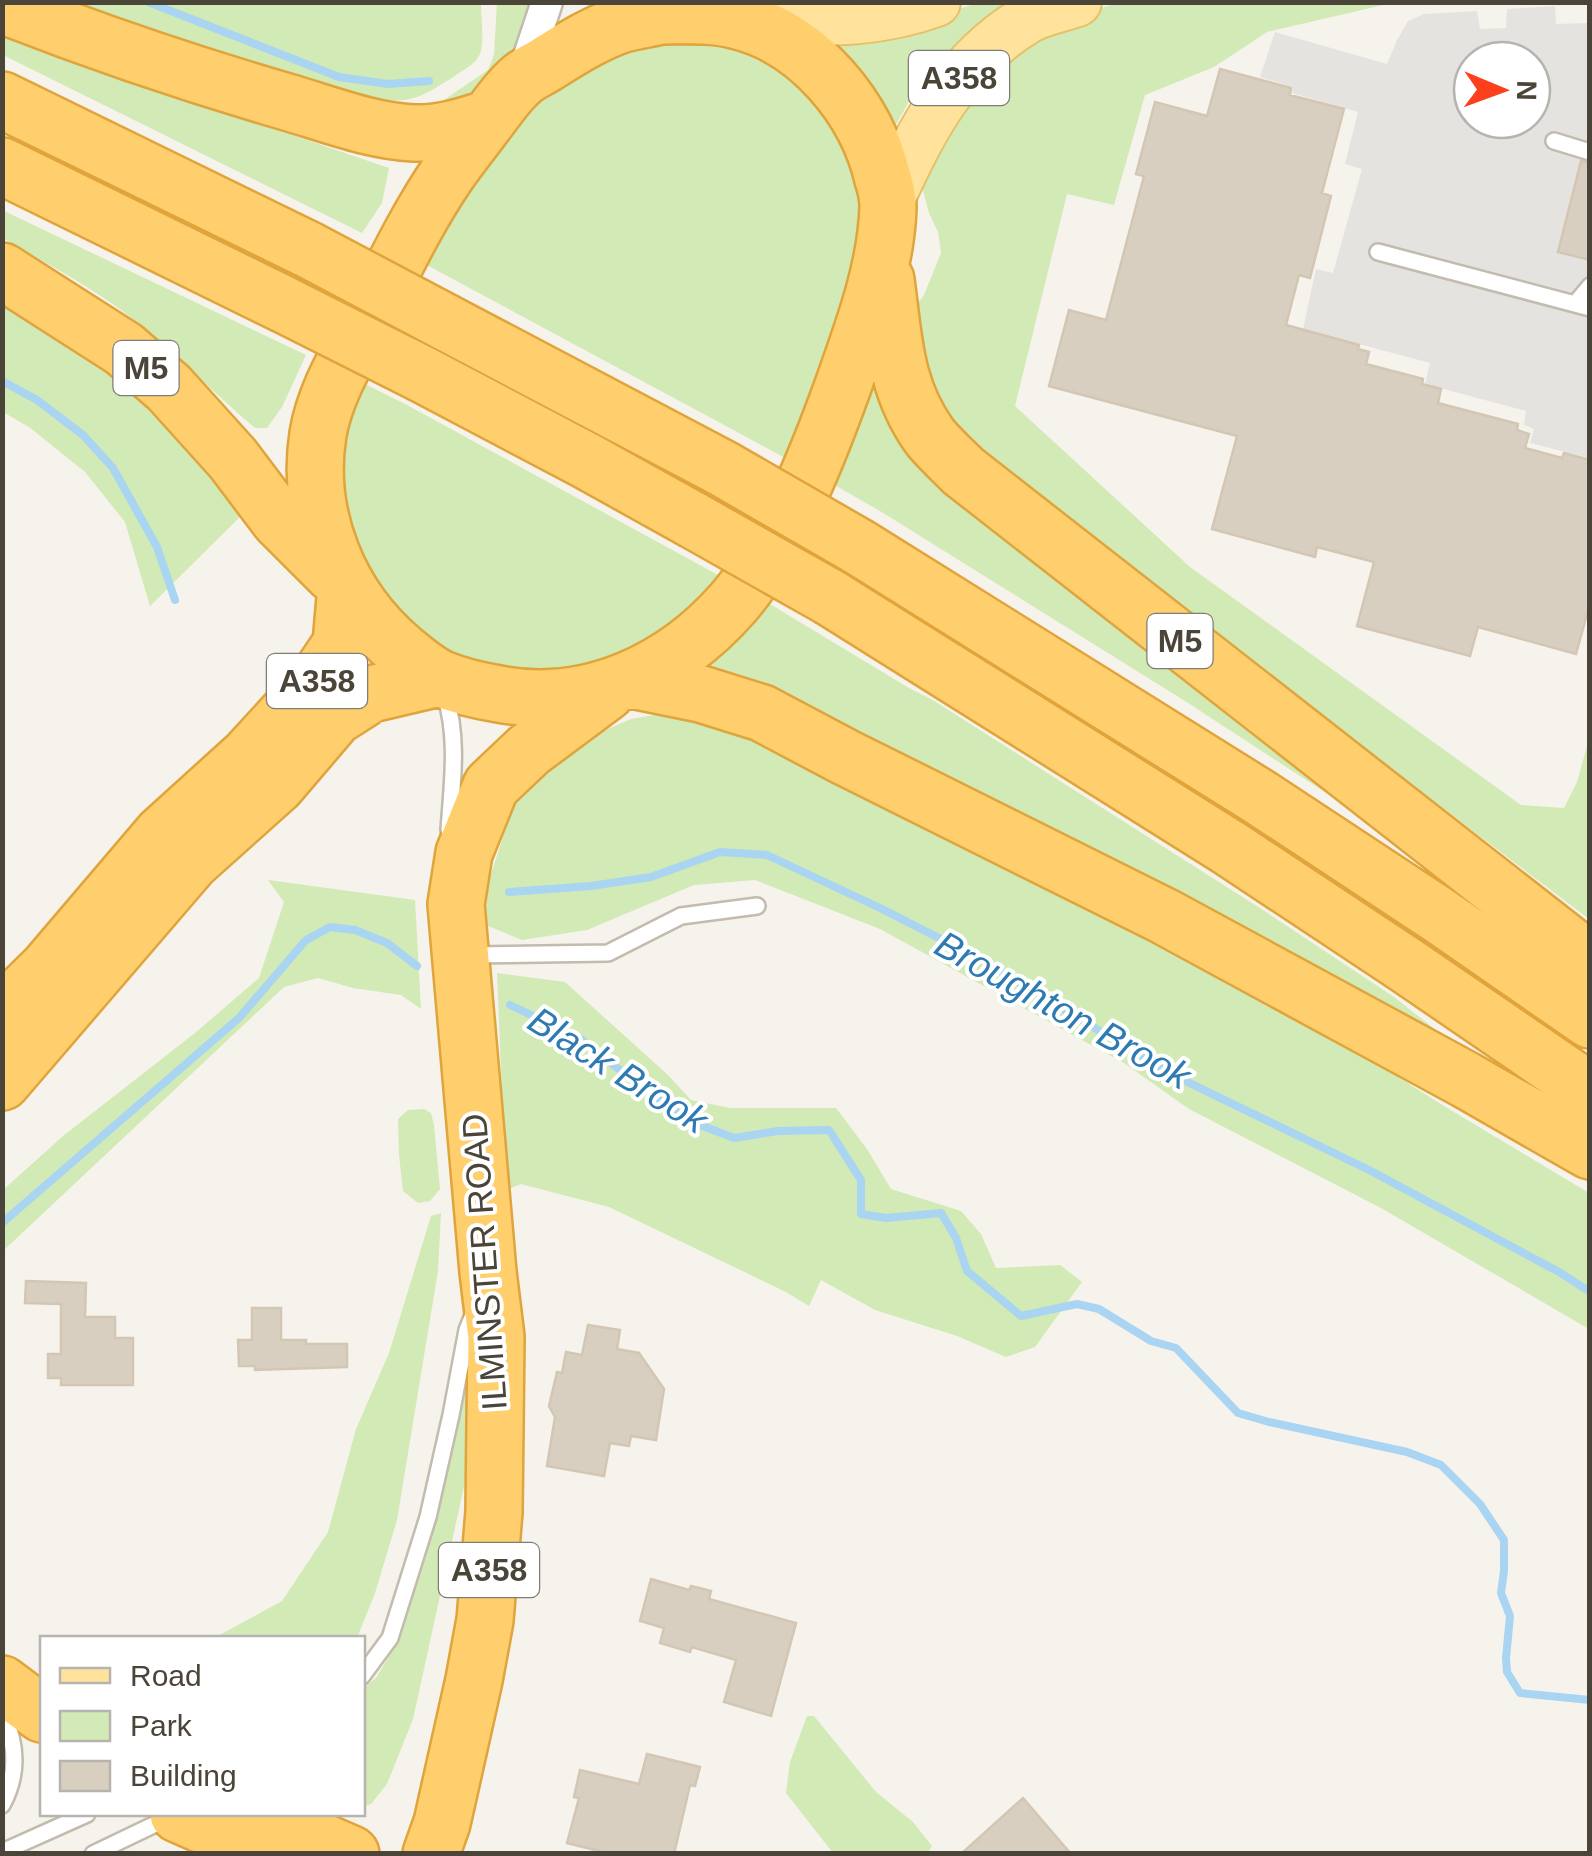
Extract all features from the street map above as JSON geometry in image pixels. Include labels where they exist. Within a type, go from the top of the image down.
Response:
[{"type":"highway","points":[[2,5],[238,88],[366,125],[415,133],[455,129],[505,99],[580,43],[620,25],[661,16],[708,13],[761,28],[800,52],[841,92],[861,118],[879,160],[889,201],[883,258],[859,341],[819,453],[769,552],[733,602],[685,648],[663,664],[623,683],[590,693],[545,698],[500,694],[439,678],[392,642],[346,586],[326,542],[315,476],[318,434],[327,396],[410,235],[448,172],[505,99]]},
{"type":"highway","name":"M5","points":[[2,100],[309,250],[722,468],[860,547],[1262,798],[1590,1020]]},
{"type":"highway","points":[[2,166],[422,374],[831,598],[1244,858],[1590,1091]]},
{"type":"highway","name":"M5","points":[[883,258],[892,339],[907,398],[931,438],[962,471],[1590,961]]},
{"type":"highway","name":"M5","points":[[2,271],[124,350],[169,388],[233,459],[279,520],[346,586]]},
{"type":"highway","name":"A358","points":[[262,771],[341,644],[346,586]]},
{"type":"highway","name":"A358","points":[[2,1012],[262,771],[371,694],[439,678]]},
{"type":"highway","points":[[623,683],[701,694],[762,713],[1164,916],[1590,1152]]},
{"type":"highway","name":"ILMINSTER ROAD","points":[[431,1854],[465,1728],[484,1620],[494,1512],[496,1337],[453,888],[492,786],[529,750],[623,683]]},
{"type":"highway","name":"A358","points":[[2,1082],[176,848]]},
{"type":"highway","points":[[2,1684],[40,1704]]},
{"type":"highway","points":[[2,1684],[40,1712]]},
{"type":"highway","points":[[179,1816],[203,1854]]},
{"type":"highway","points":[[183,1816],[269,1854]]},
{"type":"highway","points":[[264,1816],[351,1854]]},
{"type":"main road","name":"A358","points":[[708,13],[846,21],[880,18],[936,2]]},
{"type":"main road","name":"A358","points":[[889,201],[917,141],[954,82],[979,56],[1028,18],[1076,2]]},
{"type":"street","points":[[505,99],[547,2]]},
{"type":"lane","points":[[1554,141],[1590,152]]},
{"type":"lane","points":[[1378,252],[1582,306],[1590,286]]},
{"type":"lane","name":"ILMINSTER ROAD","points":[[439,678],[452,716],[453,888]]},
{"type":"lane","points":[[453,888],[608,953],[681,916],[757,906]]},
{"type":"lane","points":[[365,1672],[390,1638],[422,1534],[467,1330],[488,1272]]},
{"type":"lane","points":[[2,1712],[14,1745],[15,1766],[12,1786],[2,1805]]},
{"type":"lane","points":[[2,1852],[83,1816]]},
{"type":"lane","points":[[93,1854],[174,1816]]},
{"type":"green space","points":[[61,3],[481,3],[482,45],[472,64],[431,91],[399,101],[386,100],[354,96]]},
{"type":"green space","points":[[497,3],[532,3],[518,44],[483,84],[457,101],[432,108],[488,70],[494,55]]},
{"type":"green space","points":[[977,3],[1026,3],[978,30],[938,62],[890,133],[821,37],[924,21]]},
{"type":"green space","points":[[1118,3],[1392,3],[1267,32],[1214,67],[1145,95],[1114,205],[1067,194],[1015,406],[1190,567],[1521,805],[1564,808],[1577,782],[1589,739],[1589,919],[1042,497],[944,428],[910,313],[924,295],[941,253],[922,187],[934,156],[958,109],[1015,54],[1094,10]]},
{"type":"green space","points":[[2,36],[389,168],[382,203],[362,233],[3,55]]},
{"type":"green space","points":[[693,40],[736,47],[776,64],[837,123],[854,166],[862,215],[853,278],[789,460],[423,263],[493,152],[553,82],[631,44]]},
{"type":"green space","points":[[2,210],[306,355],[282,407],[267,428],[255,428],[119,309],[3,238]]},
{"type":"green space","points":[[2,291],[136,384],[244,513],[150,606],[125,522],[85,472],[29,427],[3,412]]},
{"type":"green space","points":[[877,351],[881,378],[1383,830],[1185,701],[831,483]]},
{"type":"green space","points":[[359,381],[718,575],[694,609],[638,652],[537,677],[463,662],[426,640],[391,610],[350,540],[337,450]]},
{"type":"green space","points":[[760,598],[931,699],[1263,910],[1394,997],[1483,1067],[986,796],[823,718],[689,669]]},
{"type":"green space","points":[[677,711],[705,718],[1242,979],[1589,1193],[1589,1329],[1381,1208],[1189,1109],[1124,1063],[880,929],[755,880],[694,885],[587,930],[522,940],[476,921],[527,771],[582,740],[631,719]]},
{"type":"green space","points":[[268,880],[415,900],[421,1009],[401,995],[318,978],[284,987],[3,1251],[3,1190],[63,1136],[259,978],[284,902]]},
{"type":"green space","points":[[497,973],[565,982],[691,1100],[730,1108],[836,1108],[891,1189],[961,1211],[981,1234],[996,1268],[1060,1265],[1082,1282],[1035,1347],[1006,1357],[957,1336],[875,1310],[821,1280],[809,1306],[609,1207],[521,1184],[506,1190]]},
{"type":"green space","points":[[424,1109],[431,1113],[434,1125],[440,1189],[430,1201],[418,1203],[403,1191],[398,1119],[408,1110]]},
{"type":"green space","points":[[441,1213],[438,1271],[397,1520],[358,1636],[218,1636],[282,1601],[328,1532],[356,1429],[389,1353],[431,1216]]},
{"type":"green space","points":[[477,1362],[474,1441],[413,1719],[387,1784],[365,1806],[365,1686],[376,1678],[401,1636],[433,1530],[461,1394]]},
{"type":"green space","points":[[807,1716],[814,1716],[876,1792],[913,1822],[932,1846],[928,1853],[833,1853],[786,1793],[790,1762]]},
{"type":"shaded area","points":[[1555,6],[1556,24],[1589,23],[1589,458],[1530,443],[1534,429],[1524,425],[1526,411],[1425,384],[1430,363],[1303,329],[1316,269],[1333,273],[1362,169],[1345,164],[1358,112],[1292,93],[1293,87],[1260,77],[1275,32],[1387,64],[1408,21],[1424,14],[1477,11],[1480,29],[1506,28],[1507,9]]},
{"type":"building","points":[[1220,69],[1291,88],[1290,95],[1344,109],[1322,193],[1331,196],[1310,278],[1299,275],[1286,325],[1359,345],[1358,349],[1369,352],[1366,364],[1423,379],[1422,384],[1441,389],[1438,403],[1518,424],[1517,430],[1529,434],[1525,448],[1562,458],[1564,453],[1590,460],[1590,603],[1576,654],[1478,627],[1470,656],[1357,626],[1374,562],[1317,547],[1315,557],[1212,529],[1237,436],[1049,386],[1069,310],[1106,320],[1144,176],[1136,174],[1155,102],[1207,116]]},
{"type":"building","points":[[1581,161],[1590,163],[1590,260],[1558,252]]},
{"type":"building","points":[[26,1281],[86,1283],[85,1317],[115,1317],[115,1338],[133,1338],[133,1385],[61,1385],[61,1378],[48,1378],[48,1354],[61,1354],[61,1304],[25,1303]]},
{"type":"building","points":[[252,1308],[281,1308],[281,1340],[347,1344],[347,1367],[255,1370],[255,1366],[239,1366],[238,1340],[252,1340]]},
{"type":"building","points":[[588,1325],[620,1330],[617,1349],[639,1353],[664,1389],[656,1440],[631,1436],[629,1446],[610,1443],[604,1476],[547,1466],[555,1417],[549,1406],[557,1372],[562,1373],[566,1352],[582,1355]]},
{"type":"building","points":[[651,1579],[689,1590],[691,1586],[711,1591],[709,1599],[796,1623],[771,1716],[724,1702],[736,1660],[692,1647],[690,1652],[660,1643],[664,1628],[640,1621]]},
{"type":"building","points":[[647,1754],[700,1767],[695,1786],[690,1785],[674,1854],[611,1854],[567,1843],[579,1798],[574,1797],[580,1770],[639,1784]]},
{"type":"building","points":[[1023,1798],[1071,1854],[961,1854]]},
{"type":"waterway","points":[[148,2],[339,77],[388,84],[429,81]]},
{"type":"waterway","name":"Black Brook","points":[[2,381],[37,400],[83,435],[113,468],[157,547],[175,600]]},
{"type":"waterway","name":"Broughton Brook","points":[[509,892],[651,877],[720,852],[767,855],[982,960],[1171,1074],[1371,1171],[1590,1292]]},
{"type":"waterway","points":[[2,1223],[239,1018],[306,940],[330,927],[355,930],[387,943],[417,966]]},
{"type":"waterway","name":"Black Brook","points":[[510,1005],[580,1038],[687,1120],[734,1138],[778,1131],[829,1130],[861,1180],[861,1214],[886,1218],[941,1213],[956,1238],[967,1271],[1021,1316],[1077,1304],[1099,1309],[1151,1341],[1176,1348],[1238,1413],[1407,1452],[1441,1465],[1480,1504],[1504,1540],[1501,1593],[1510,1616],[1507,1672],[1520,1693],[1590,1700]]}]
